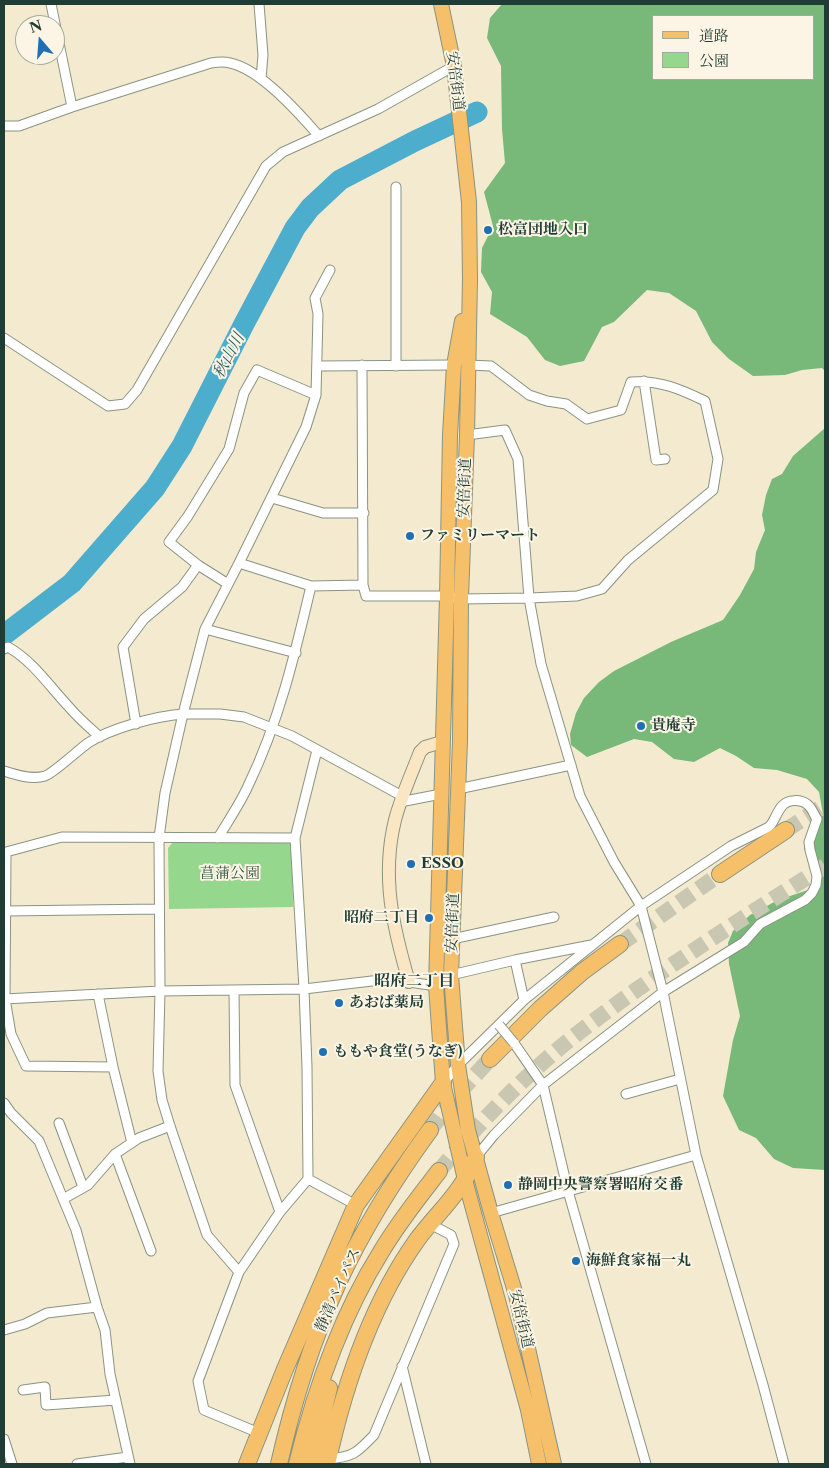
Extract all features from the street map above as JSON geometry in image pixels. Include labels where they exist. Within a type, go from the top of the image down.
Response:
[{"type":"highway","points":[[720,874],[786,830]]},
{"type":"highway","points":[[490,1059],[547,1003],[582,972],[620,944]]},
{"type":"highway","points":[[247,1464],[306,1319],[356,1205],[443,1083]]},
{"type":"highway","name":"静清バイパス","points":[[279,1464],[299,1387],[338,1283],[398,1175],[430,1130]]},
{"type":"highway","points":[[328,1462],[350,1377],[367,1332],[388,1286],[417,1240],[465,1180],[476,1157]]},
{"type":"highway","name":"静清バイパス","points":[[297,1464],[305,1430],[320,1385],[350,1311],[381,1250],[439,1171]]},
{"type":"highway","points":[[311,1464],[350,1311]]},
{"type":"highway","points":[[270,1464],[283,1420],[299,1387]]},
{"type":"main road","name":"安倍街道","points":[[441,4],[454,66],[469,202],[470,279],[450,435],[458,789],[451,974],[458,1065],[468,1130],[516,1295],[554,1464]]},
{"type":"main road","name":"安倍街道","points":[[460,365],[467,435],[442,742],[436,986],[443,1083],[465,1180],[528,1410],[539,1464]]},
{"type":"street","points":[[51,4],[72,107]]},
{"type":"street","points":[[259,4],[263,55],[261,79]]},
{"type":"street","points":[[4,126],[19,126],[211,62],[229,62],[240,66],[261,79],[294,107],[319,136]]},
{"type":"street","points":[[4,338],[108,406],[125,404],[137,390],[266,166],[283,152],[378,110],[454,66]]},
{"type":"street","points":[[396,187],[396,366]]},
{"type":"street","points":[[239,1272],[207,1235],[162,1100],[158,1071],[160,991],[159,838],[165,793],[205,629],[306,427],[316,395],[318,314],[315,298],[330,270]]},
{"type":"street","points":[[318,366],[362,365],[460,365],[491,366],[529,394],[546,401],[566,404],[587,419],[621,410],[631,382],[644,381],[674,386],[705,401],[718,459],[713,490],[628,560],[602,589],[577,596],[529,598],[366,596],[363,586],[362,365]]},
{"type":"street","points":[[228,584],[198,565],[169,542],[188,516],[229,449],[244,393],[257,370],[316,395]]},
{"type":"street","points":[[644,381],[656,460],[664,459]]},
{"type":"street","points":[[467,435],[505,430],[518,459],[529,598],[541,664],[584,806],[614,862],[641,906],[663,992],[696,1155],[784,1464]]},
{"type":"street","points":[[272,498],[323,513],[364,513]]},
{"type":"street","points":[[239,563],[311,586],[363,586]]},
{"type":"street","points":[[136,724],[123,646],[144,619],[182,587],[198,565]]},
{"type":"street","points":[[218,838],[248,786],[273,727],[296,653],[311,586]]},
{"type":"street","points":[[205,629],[296,653]]},
{"type":"street","points":[[4,649],[8,648],[15,651],[30,664],[70,710],[100,737]]},
{"type":"street","points":[[4,771],[30,777],[46,776],[88,743],[100,737],[162,715],[212,713],[244,716],[273,727],[401,799],[441,794]]},
{"type":"street","points":[[410,982],[391,913],[388,870],[391,838],[401,799],[420,752],[425,747],[442,742]]},
{"type":"street","points":[[259,1433],[204,1410],[198,1381],[239,1272],[280,1212],[308,1179],[307,1066],[295,838],[316,750]]},
{"type":"street","points":[[458,789],[571,765]]},
{"type":"street","points":[[443,1083],[458,1065],[524,1000],[641,906],[731,846],[769,826],[774,822],[782,806],[787,802],[797,800],[808,804],[817,819],[809,842],[816,876],[816,885],[812,893],[805,900],[760,924],[744,942],[663,992],[543,1085],[494,1135],[476,1157]]},
{"type":"street","points":[[113,1067],[26,1066],[11,1034],[4,999],[6,852],[62,837],[295,838]]},
{"type":"street","points":[[5,912],[158,909]]},
{"type":"street","points":[[452,939],[554,918]]},
{"type":"street","points":[[451,974],[594,945]]},
{"type":"street","points":[[515,960],[524,1000]]},
{"type":"street","points":[[4,999],[160,991],[304,989],[389,979],[436,986]]},
{"type":"street","points":[[234,990],[235,1085],[280,1212]]},
{"type":"street","points":[[98,994],[113,1067],[132,1143]]},
{"type":"street","points":[[499,1025],[514,1042],[543,1085],[568,1191],[646,1464]]},
{"type":"street","points":[[626,1094],[680,1078]]},
{"type":"street","points":[[4,1102],[11,1113],[39,1141],[76,1230],[105,1330],[110,1374],[129,1460],[77,1464]]},
{"type":"street","points":[[59,1123],[83,1187]]},
{"type":"street","points":[[63,1199],[88,1185],[114,1154],[139,1138],[170,1126]]},
{"type":"street","points":[[114,1154],[151,1251]]},
{"type":"street","points":[[491,1212],[696,1155]]},
{"type":"street","points":[[308,1179],[356,1205]]},
{"type":"street","points":[[328,1462],[346,1458],[360,1449],[374,1435],[454,1244],[451,1235],[430,1224]]},
{"type":"street","points":[[4,1330],[25,1324],[47,1314],[97,1307]]},
{"type":"street","points":[[402,1366],[426,1464]]},
{"type":"street","points":[[23,1390],[44,1387],[46,1405],[116,1400]]},
{"type":"street","points":[[4,1441],[12,1464]]},
{"type":"green space","points":[[502,4],[825,4],[825,371],[822,368],[802,370],[785,375],[753,376],[729,359],[712,342],[696,311],[669,293],[647,290],[614,322],[602,327],[584,361],[560,366],[545,360],[527,337],[490,314],[492,292],[481,272],[482,248],[493,226],[484,192],[505,163],[502,129],[501,66],[487,38],[490,18]]},
{"type":"green space","points":[[825,428],[825,1170],[793,1168],[774,1159],[756,1138],[739,1130],[723,1096],[733,1040],[740,1016],[729,964],[728,943],[733,931],[750,915],[778,900],[811,889],[820,876],[813,861],[804,849],[806,838],[814,833],[823,814],[819,792],[807,779],[777,770],[754,768],[720,748],[694,762],[674,759],[652,742],[634,739],[587,757],[571,745],[570,734],[576,713],[584,698],[599,682],[614,671],[671,642],[723,620],[740,595],[754,569],[756,552],[765,530],[762,515],[772,479],[782,474],[793,456]]},
{"type":"green space","name":"菖蒲公園","points":[[287,840],[292,846],[293,907],[169,909],[168,848],[173,842]]},
{"type":"waterway","name":"秋山川","points":[[4,635],[72,583],[155,488],[182,446],[295,228],[310,208],[340,180],[415,141],[477,112]]},
{"type":"tunnel","points":[[786,830],[825,805]]},
{"type":"tunnel","points":[[439,1171],[507,1096],[563,1045],[672,965],[825,866]]},
{"type":"tunnel","points":[[620,944],[720,874]]},
{"type":"tunnel","points":[[430,1130],[455,1097],[490,1059]]},
{"type":"place","name":"松富団地入口","points":[[488,230]]},
{"type":"place","name":"ファミリーマート","points":[[410,536]]},
{"type":"place","name":"貴庵寺","points":[[641,726]]},
{"type":"place","name":"ESSO","points":[[411,864]]},
{"type":"place","name":"昭府二丁目","points":[[429,918]]},
{"type":"place","name":"あおば薬局","points":[[339,1003]]},
{"type":"place","name":"ももや食堂(うなぎ)","points":[[323,1052]]},
{"type":"place","name":"静岡中央警察署昭府交番","points":[[508,1185]]},
{"type":"place","name":"海鮮食家福一丸","points":[[576,1261]]},
{"type":"district","name":"昭府二丁目","points":[[414,981]]}]
